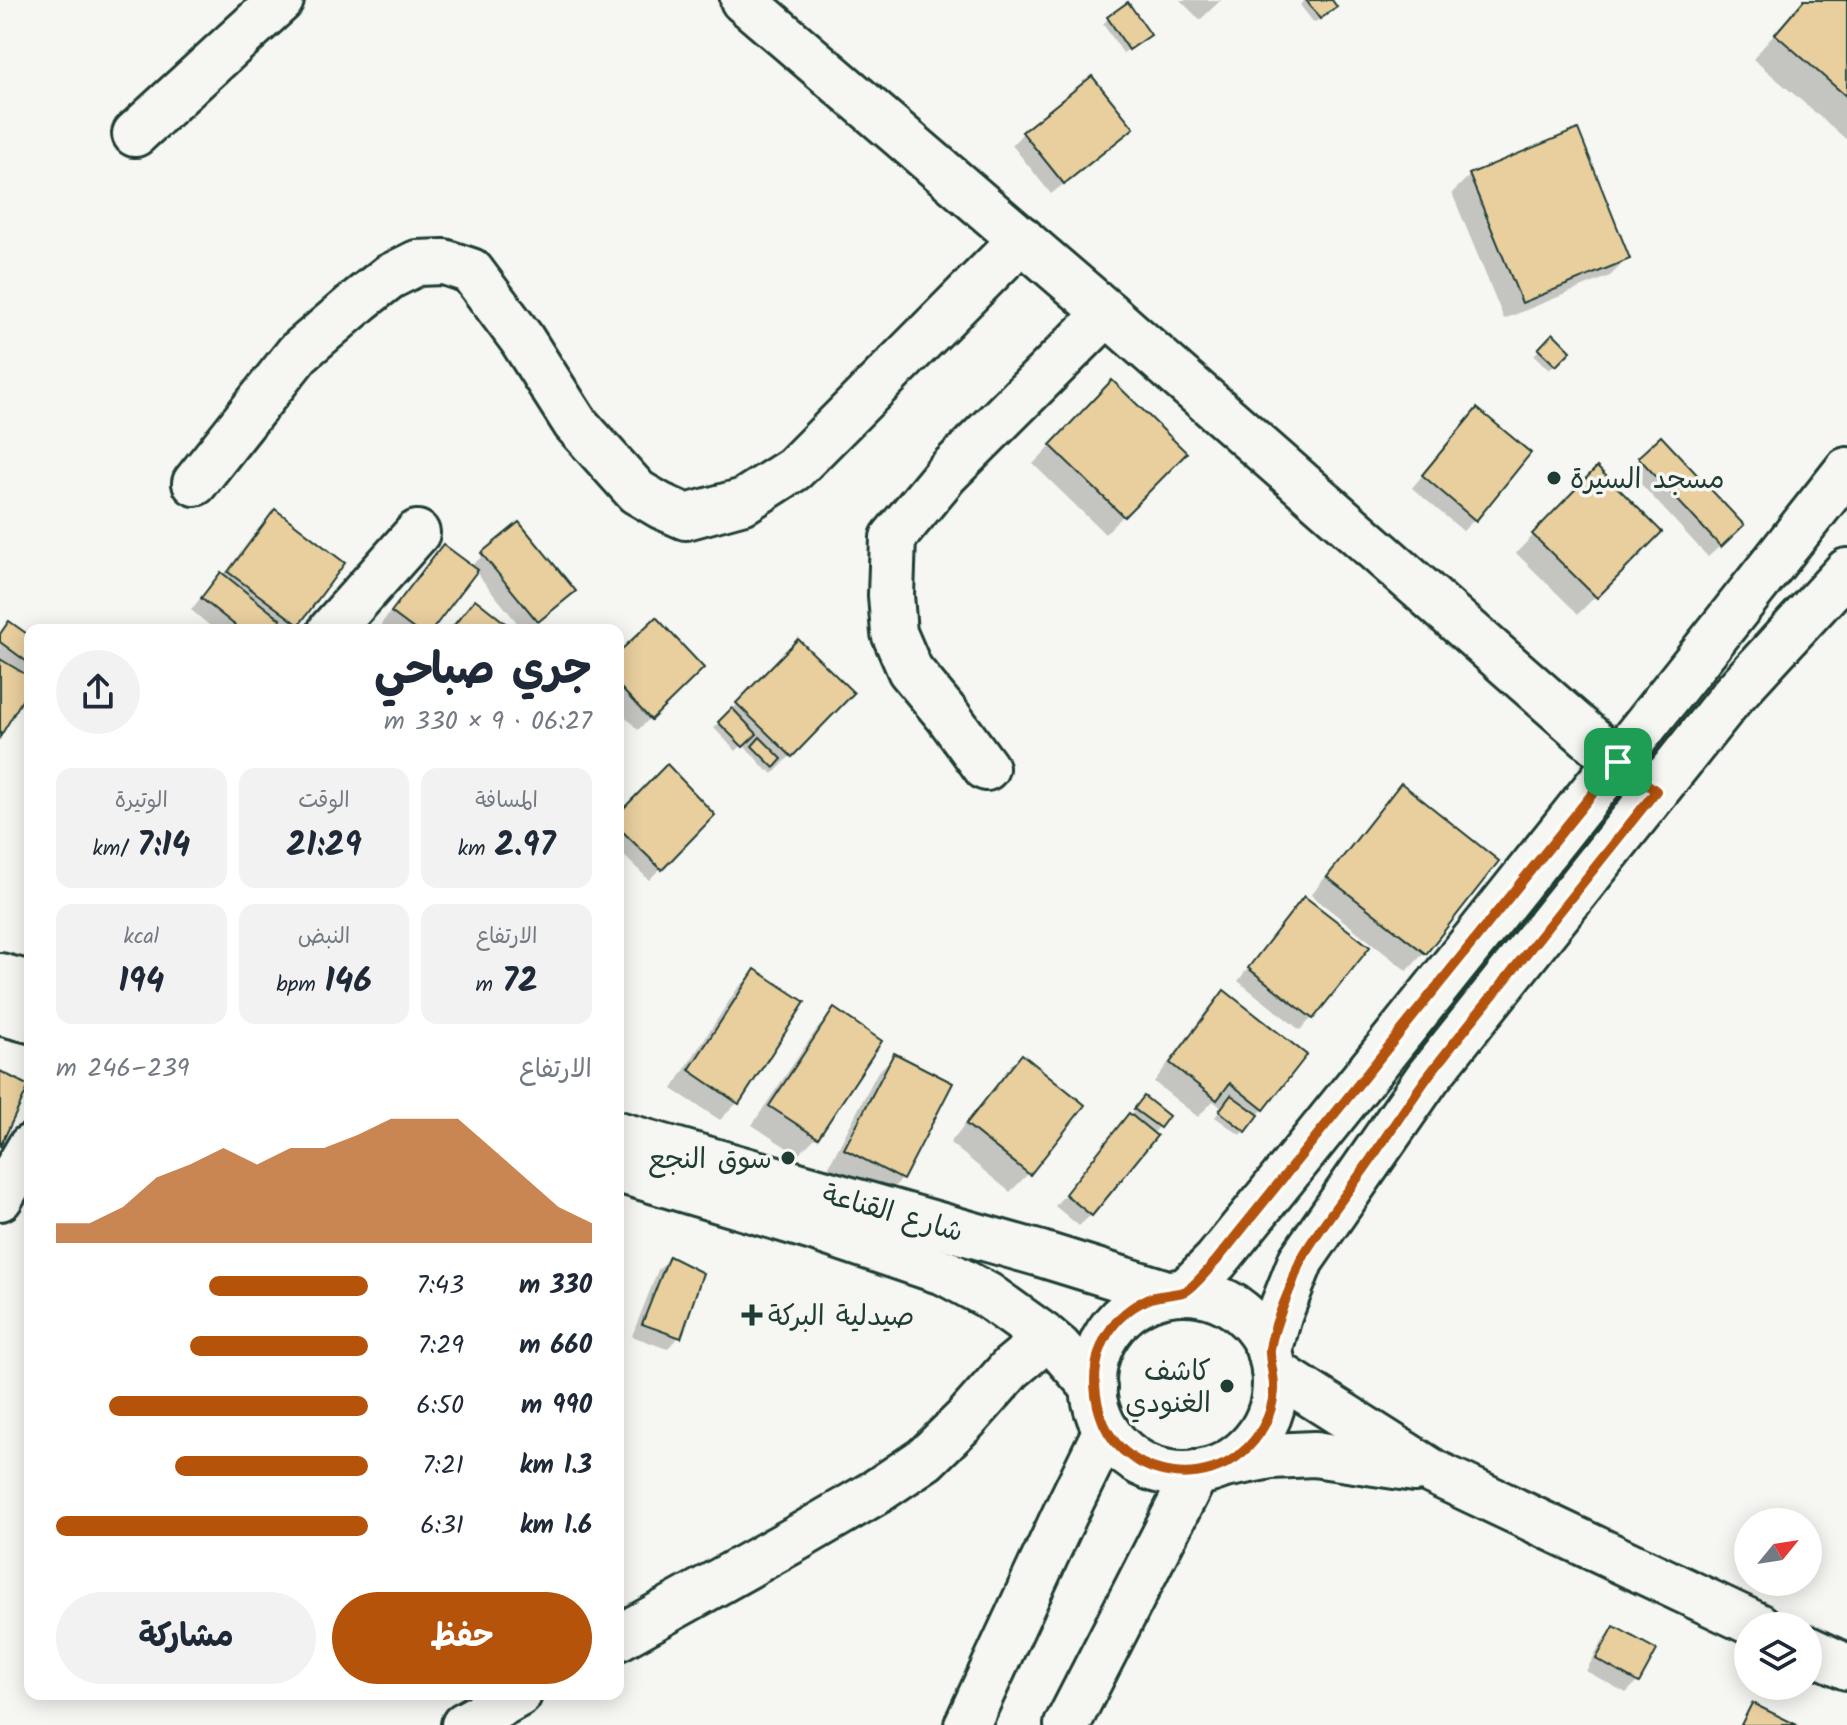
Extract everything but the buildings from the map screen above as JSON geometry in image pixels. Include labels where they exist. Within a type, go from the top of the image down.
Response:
[{"type":"street","points":[[135,134],[281,0]]},
{"type":"street","points":[[760,5],[1618,762],[1656,791]]},
{"type":"street","points":[[195,483],[298,353],[389,277],[417,263],[444,262],[471,271],[521,338],[575,423],[637,492],[686,517],[744,501],[794,469],[1022,239]]},
{"type":"street","points":[[986,768],[910,670],[894,633],[891,595],[893,538],[946,474],[1107,313]]},
{"type":"street","points":[[1176,1293],[1226,1249],[1618,762],[1847,470]]},
{"type":"street","points":[[336,624],[417,533]]},
{"type":"street","points":[[1067,1725],[1210,1469],[1250,1446],[1260,1433],[1273,1403],[1272,1362],[1279,1316],[1301,1260],[1310,1246],[1428,1077],[1732,696],[1847,571]]},
{"type":"street","points":[[0,976],[24,982]]},
{"type":"street","points":[[0,1012],[24,1018]]},
{"type":"street","name":"شارع القناعة","points":[[624,1136],[819,1210],[946,1273],[987,1295],[1047,1338],[1094,1388]]},
{"type":"street","points":[[0,1198],[24,1157]]},
{"type":"street","name":"شارع القناعة","points":[[624,1171],[1041,1254],[1176,1293]]},
{"type":"street","points":[[1433,1472],[1314,1454],[1271,1456],[1181,1474],[1152,1468],[1126,1453],[1106,1430],[1094,1388],[1094,1369],[1099,1351],[1107,1334],[1119,1320],[1149,1299],[1176,1293],[1207,1295],[1227,1303],[1245,1316],[1260,1333],[1272,1362],[1433,1472],[1734,1614]]},
{"type":"street","points":[[624,1635],[825,1522],[925,1459],[1011,1368],[1047,1338]]},
{"type":"street","points":[[967,1725],[1106,1430]]},
{"type":"street","points":[[1822,1655],[1847,1667]]},
{"type":"street","points":[[464,1725],[508,1700]]},
{"type":"place","name":"مسجد السيرة","points":[[1554,478]]},
{"type":"place","name":"سوق النجع","points":[[788,1158]]},
{"type":"place","name":"صيدلية البركة","points":[[752,1315]]},
{"type":"place","name":"كاشف الغنودي","points":[[1227,1386]]},
{"type":"route","points":[[1618,762],[1656,791],[1428,1077],[1301,1260],[1269,1352],[1275,1388],[1268,1418],[1260,1433],[1250,1446],[1225,1465],[1196,1473],[1181,1474],[1152,1468],[1126,1453],[1106,1430],[1094,1388],[1094,1369],[1107,1334],[1133,1308],[1149,1299],[1167,1293],[1185,1292],[1216,1261],[1618,762]]}]
